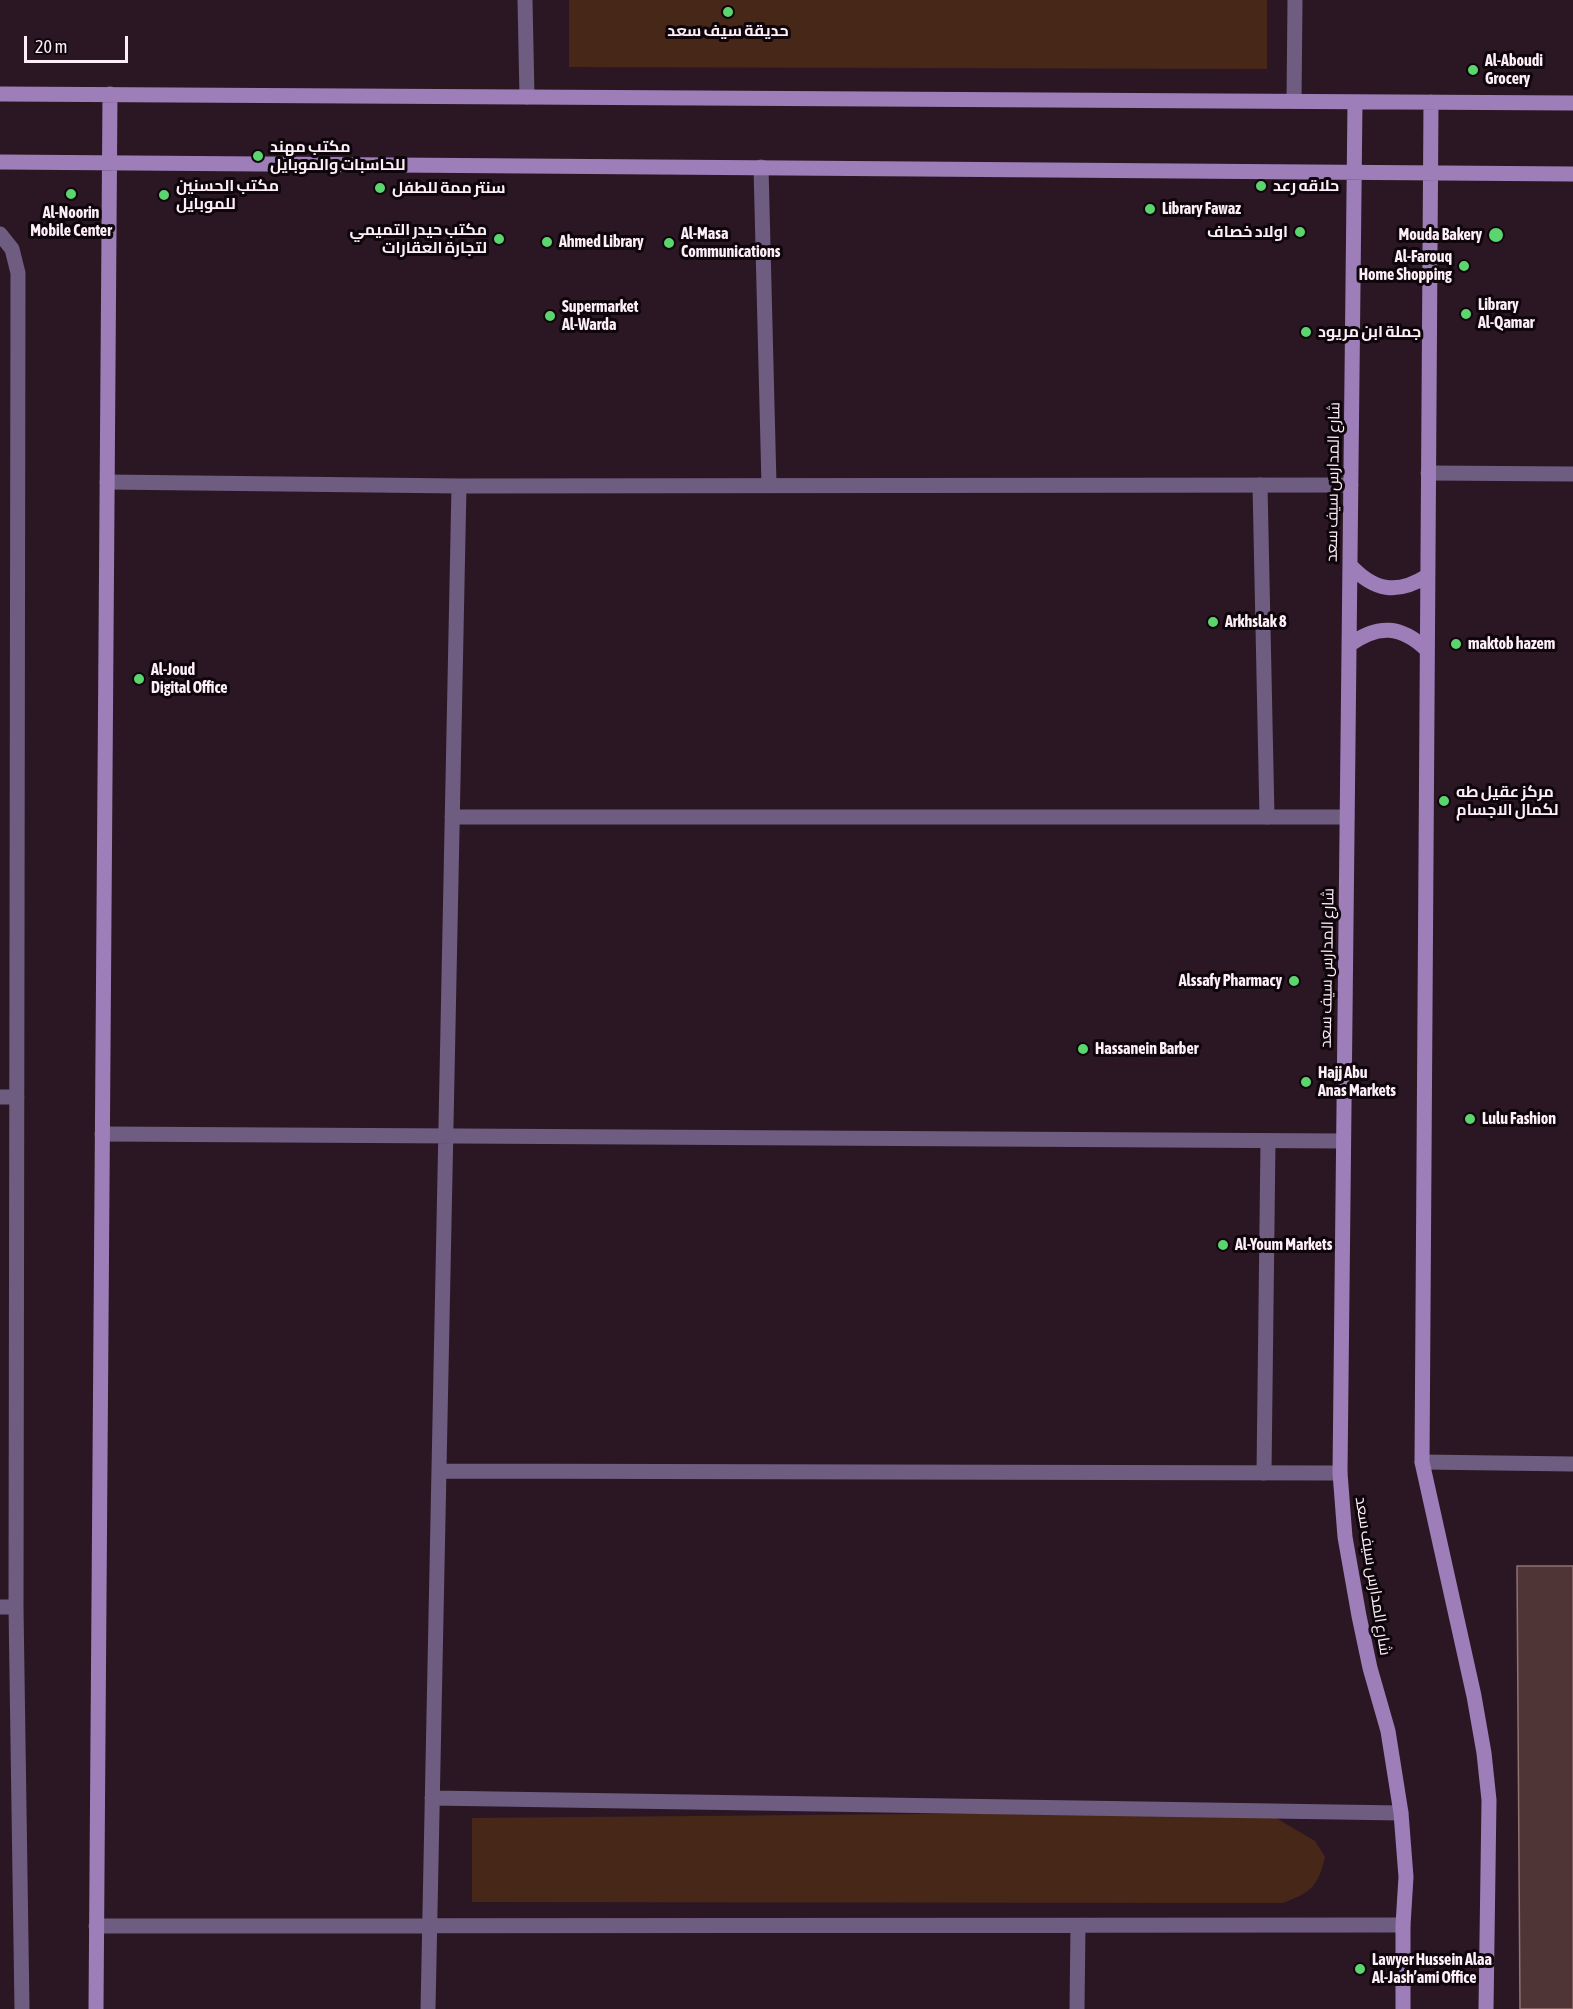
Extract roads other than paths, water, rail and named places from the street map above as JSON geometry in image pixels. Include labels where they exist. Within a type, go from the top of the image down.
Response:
[{"type":"main road","points":[[0,94],[1573,103]]},
{"type":"main road","points":[[96,2009],[110,94]]},
{"type":"main road","name":"شارع المدارس سيف سعد","points":[[1355,102],[1340,1473],[1345,1538],[1370,1668],[1388,1731],[1401,1813],[1406,1877],[1403,1925],[1403,2009]]},
{"type":"main road","points":[[1431,102],[1422,1462],[1474,1696],[1484,1753],[1489,1800],[1486,2009]]},
{"type":"main road","points":[[0,162],[1573,174]]},
{"type":"main road","points":[[1350,565],[1362,578],[1378,586],[1395,588],[1413,585],[1427,576]]},
{"type":"main road","points":[[1349,645],[1363,635],[1380,630],[1398,631],[1414,638],[1427,650]]},
{"type":"street","points":[[525,0],[527,97]]},
{"type":"street","points":[[1294,101],[1295,0]]},
{"type":"street","points":[[761,167],[769,485]]},
{"type":"street","points":[[0,234],[12,249],[18,273],[16,1607],[22,2009]]},
{"type":"street","points":[[1428,473],[1573,474]]},
{"type":"street","points":[[107,482],[459,486],[1351,484]]},
{"type":"street","points":[[1260,484],[1267,817]]},
{"type":"street","points":[[428,2009],[459,486]]},
{"type":"street","points":[[452,817],[1347,817]]},
{"type":"street","points":[[0,1097],[17,1097]]},
{"type":"street","points":[[102,1134],[1343,1141]]},
{"type":"street","points":[[1264,1473],[1268,1141]]},
{"type":"street","points":[[1422,1462],[1573,1464]]},
{"type":"street","points":[[439,1471],[1340,1473]]},
{"type":"street","points":[[0,1607],[16,1607]]},
{"type":"street","points":[[432,1798],[1401,1813]]},
{"type":"street","points":[[96,1926],[1403,1925]]},
{"type":"street","points":[[1077,2009],[1078,1926]]},
{"type":"place","name":"حديقة سيف سعد","points":[[728,12]]},
{"type":"place","name":"Al-Aboudi Grocery","points":[[1473,70]]},
{"type":"place","name":"مكتب مهند للحاسبات والموبايل","points":[[258,156]]},
{"type":"place","name":"حلاقه رعد","points":[[1261,186]]},
{"type":"place","name":"سنتر ممة للطفل","points":[[380,188]]},
{"type":"place","name":"Al-Noorin Mobile Center","points":[[71,194]]},
{"type":"place","name":"مكتب الحسنين للموبايل","points":[[164,195]]},
{"type":"place","name":"Library Fawaz","points":[[1150,209]]},
{"type":"place","name":"اولاد خصاف","points":[[1300,232]]},
{"type":"place","name":"Mouda Bakery","points":[[1496,235]]},
{"type":"place","name":"مكتب حيدر التميمي لتجارة العقارات","points":[[499,239]]},
{"type":"place","name":"Ahmed Library","points":[[547,242]]},
{"type":"place","name":"Al-Masa Communications","points":[[669,243]]},
{"type":"place","name":"Al-Farouq Home Shopping","points":[[1464,266]]},
{"type":"place","name":"Library Al-Qamar","points":[[1466,314]]},
{"type":"place","name":"Supermarket Al-Warda","points":[[550,316]]},
{"type":"place","name":"جملة ابن مريود","points":[[1306,332]]},
{"type":"place","name":"Arkhslak 8","points":[[1213,622]]},
{"type":"place","name":"maktob hazem","points":[[1456,644]]},
{"type":"place","name":"Al-Joud Digital Office","points":[[139,679]]},
{"type":"place","name":"مركز عقيل طه لكمال الاجسام","points":[[1444,801]]},
{"type":"place","name":"Alssafy Pharmacy","points":[[1294,981]]},
{"type":"place","name":"Hassanein Barber","points":[[1083,1049]]},
{"type":"place","name":"Hajj Abu Anas Markets","points":[[1306,1082]]},
{"type":"place","name":"Lulu Fashion","points":[[1470,1119]]},
{"type":"place","name":"Al-Youm Markets","points":[[1223,1245]]},
{"type":"place","name":"Lawyer Hussein Alaa Al-Jash’ami Office","points":[[1360,1969]]}]
